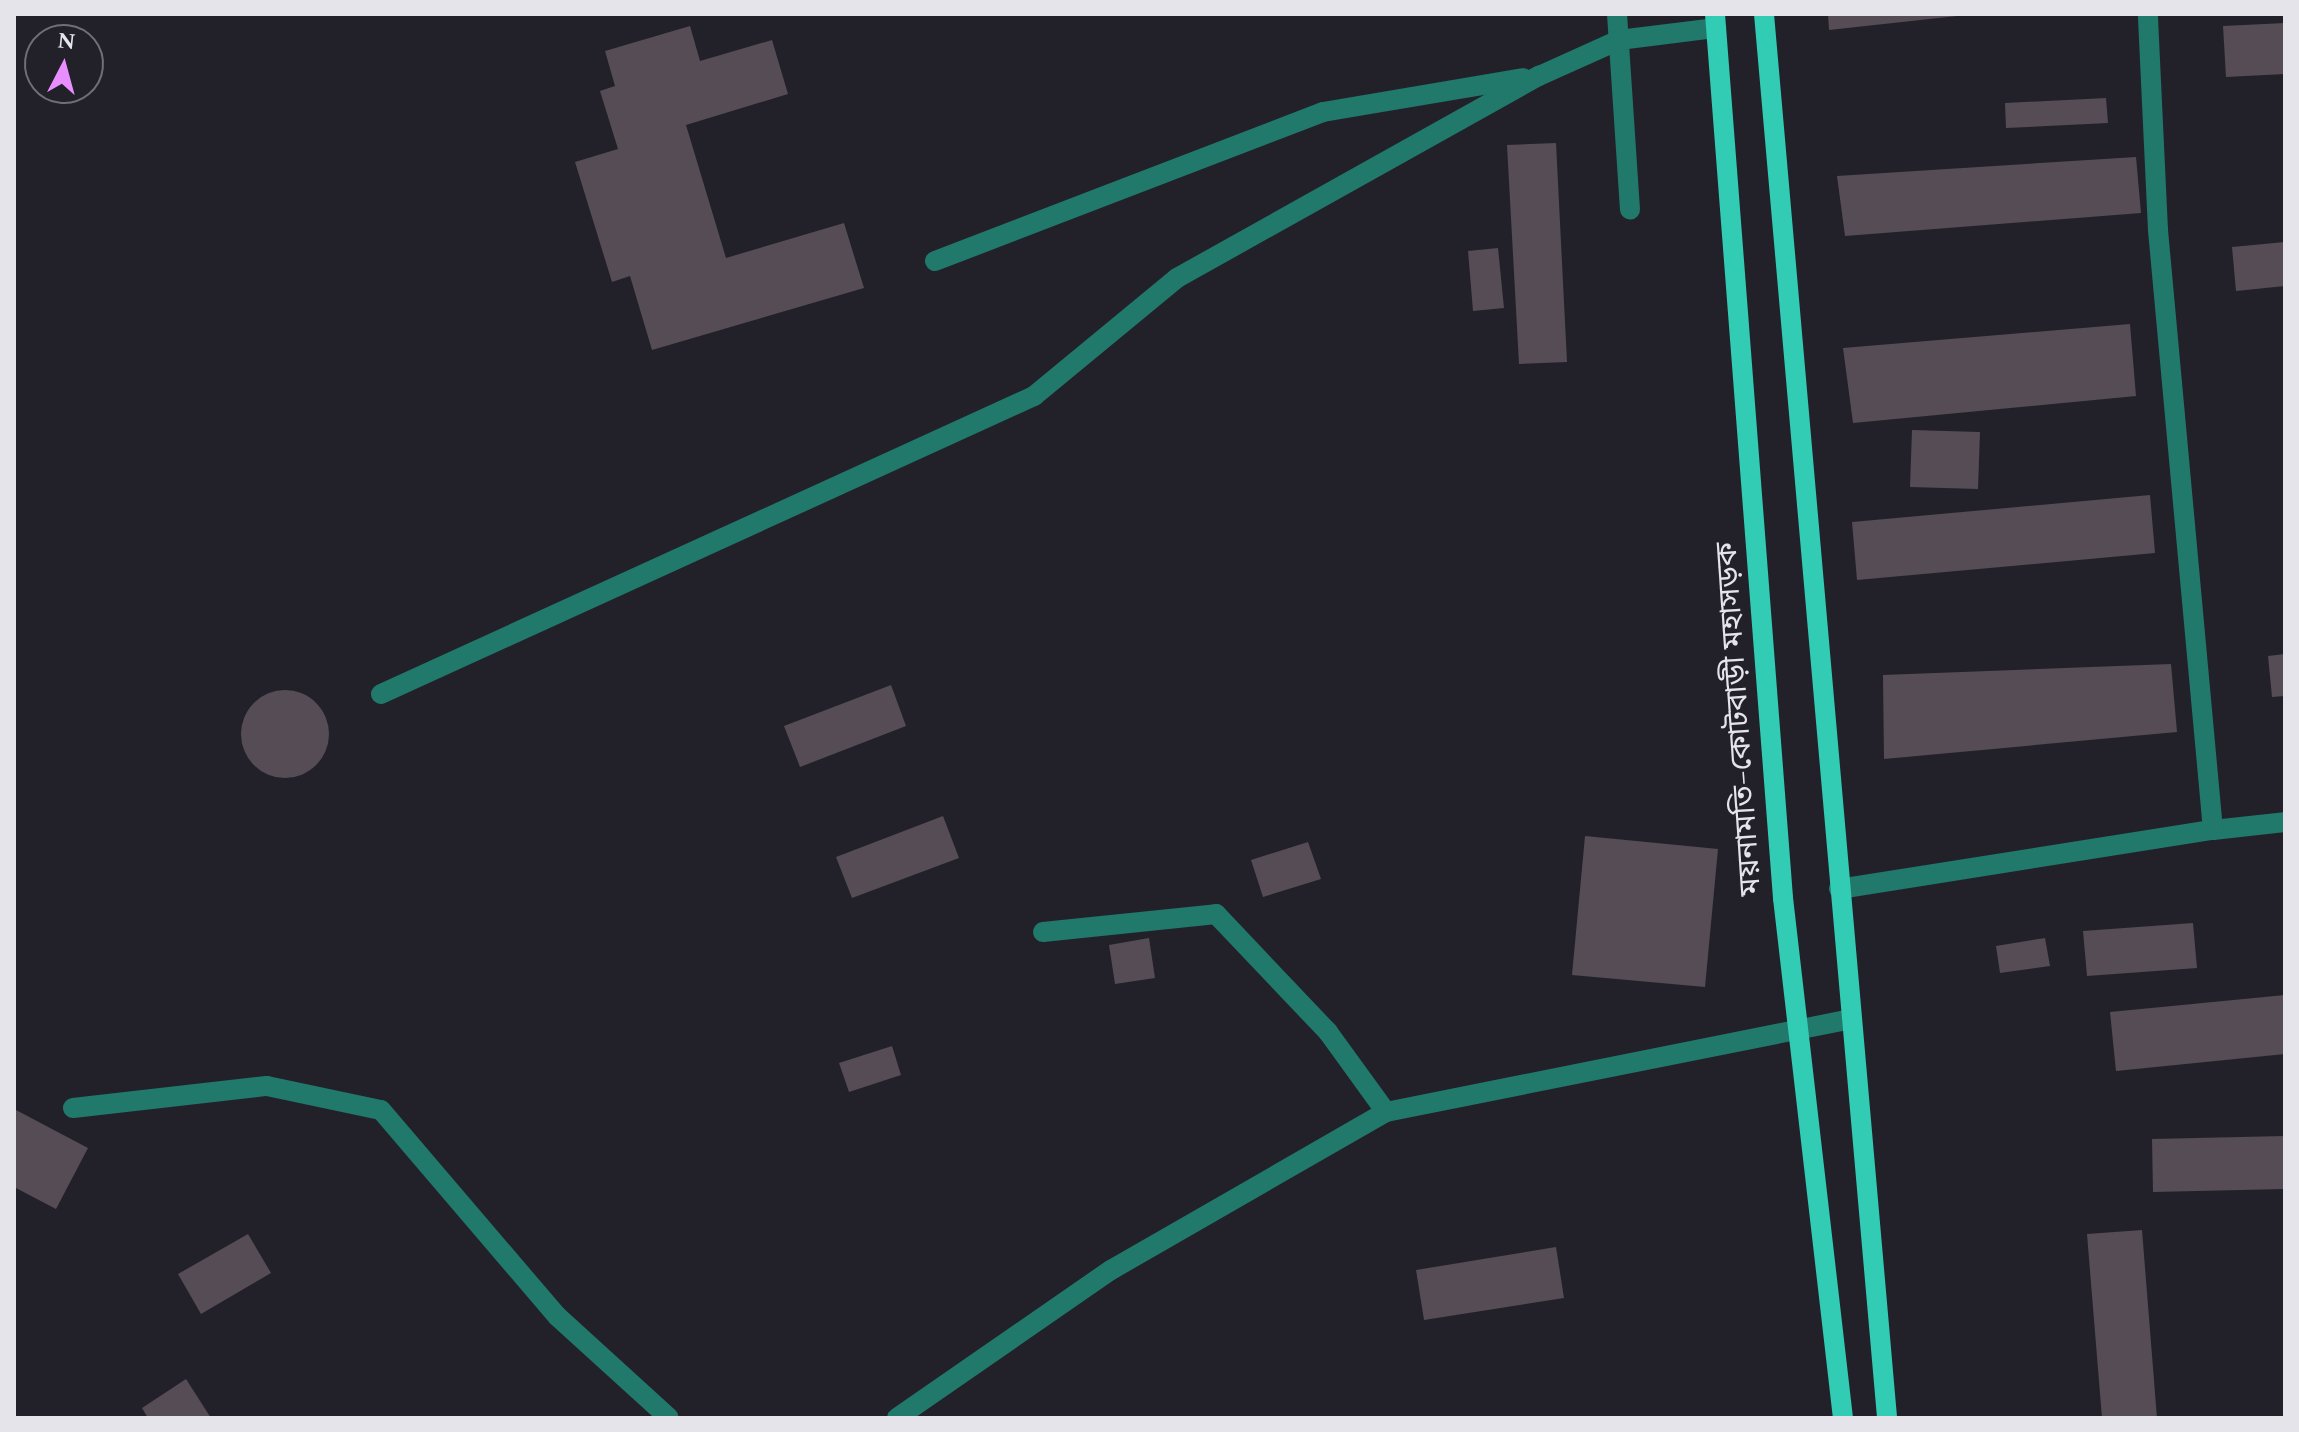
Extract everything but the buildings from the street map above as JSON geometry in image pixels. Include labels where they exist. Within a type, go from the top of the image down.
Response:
[{"type":"main road","points":[[1764,14],[1887,1418]]},
{"type":"main road","name":"ময়নামতি–কোটবাড়ী মহাসড়ক","points":[[1716,21],[1795,1025],[1843,1418]]},
{"type":"street","points":[[1617,14],[1630,210]]},
{"type":"street","points":[[2148,14],[2158,230],[2213,830]]},
{"type":"street","points":[[381,694],[1034,396],[1177,278],[1539,76],[1619,40],[1716,21]]},
{"type":"street","points":[[935,261],[1323,112],[1539,76]]},
{"type":"street","points":[[1839,889],[2213,830],[2285,822]]},
{"type":"street","points":[[1043,932],[1216,914],[1328,1032],[1386,1112]]},
{"type":"street","points":[[897,1418],[1111,1270],[1386,1112],[1795,1025],[1851,1019]]},
{"type":"street","points":[[73,1108],[267,1086],[381,1110],[557,1316],[669,1418]]}]
